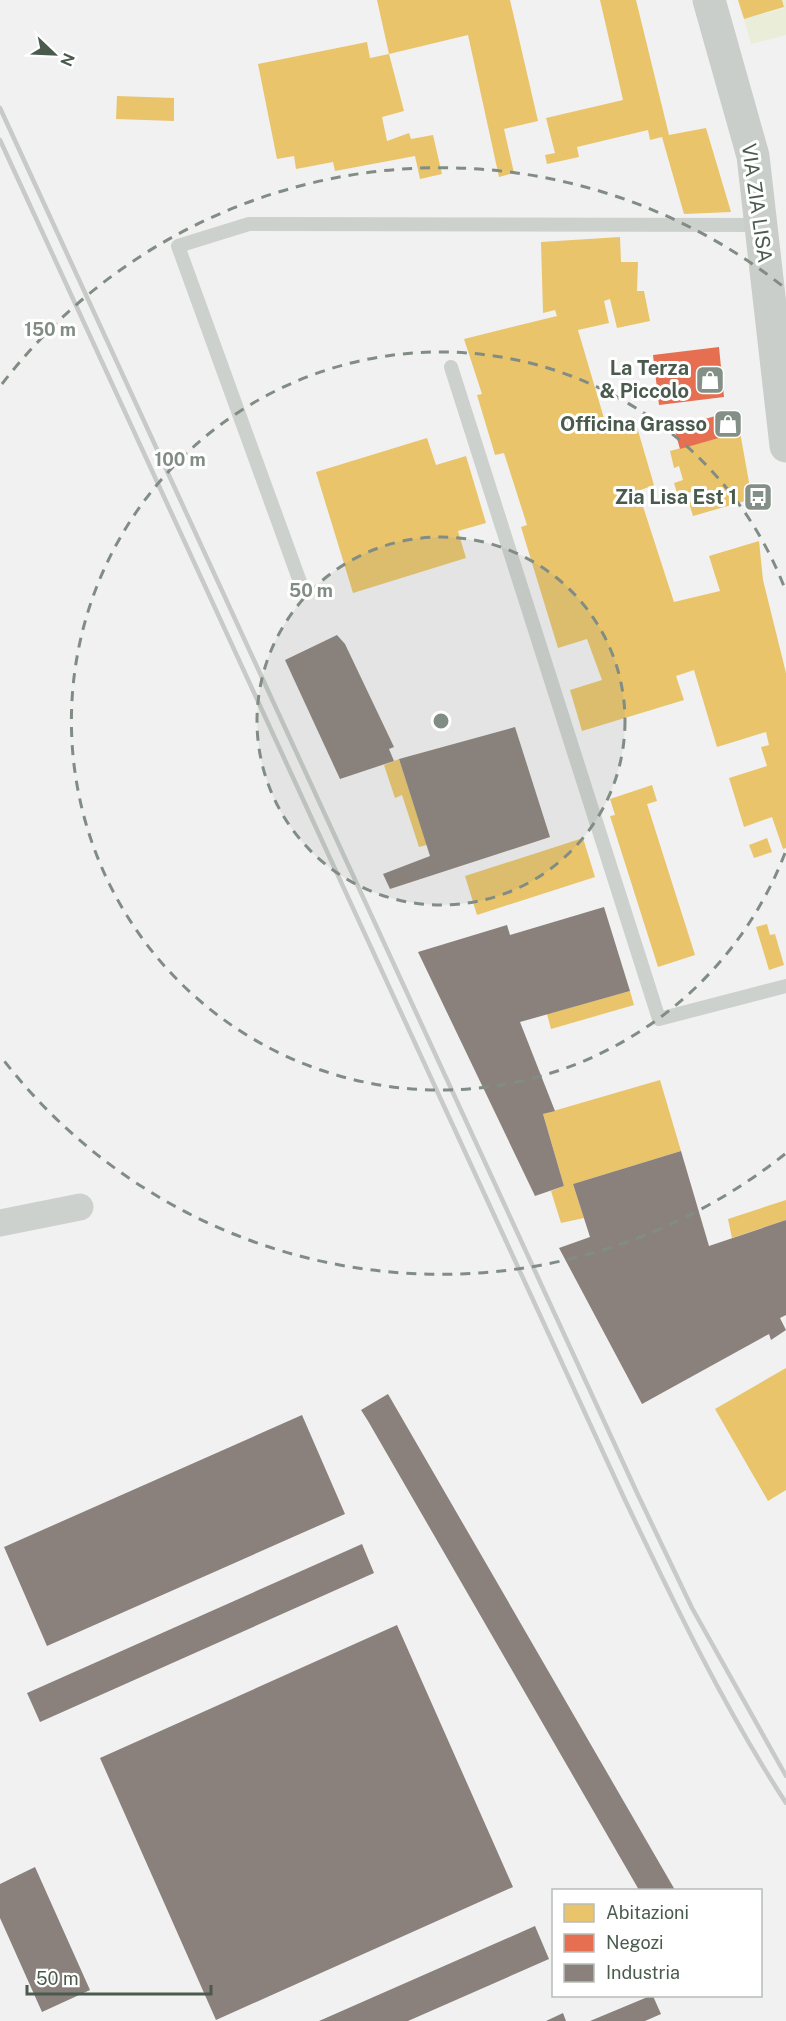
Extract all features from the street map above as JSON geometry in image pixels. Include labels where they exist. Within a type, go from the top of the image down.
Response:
[{"type":"main road","name":"VIA ZIA LISA","points":[[709,0],[753,156],[786,446]]},
{"type":"street","points":[[0,1223],[80,1207]]},
{"type":"lane","points":[[303,590],[178,246],[249,224],[762,225]]},
{"type":"lane","points":[[450,367],[659,1019],[786,986]]},
{"type":"green space","points":[[782,0],[786,0],[786,35],[751,44],[744,19],[784,8]]},
{"type":"building: Abitazioni","points":[[377,0],[510,0],[538,121],[504,129],[514,173],[499,177],[468,35],[389,54]]},
{"type":"building: Abitazioni","points":[[600,0],[636,0],[669,135],[706,128],[731,212],[684,214],[662,137],[650,140],[648,130],[577,147],[579,157],[547,164],[545,155],[555,153],[546,118],[623,100]]},
{"type":"building: Abitazioni","points":[[738,0],[782,0],[784,7],[744,19]]},
{"type":"building: Abitazioni","points":[[367,42],[370,58],[389,54],[404,111],[382,117],[387,141],[409,133],[411,139],[433,135],[442,174],[420,179],[415,156],[335,171],[333,162],[296,169],[294,156],[277,159],[258,64]]},
{"type":"building: Abitazioni","points":[[117,96],[174,98],[174,121],[116,119]]},
{"type":"building: Abitazioni","points":[[620,237],[621,262],[638,262],[637,291],[644,291],[650,321],[617,328],[610,299],[604,301],[609,323],[578,330],[606,425],[634,417],[654,485],[638,491],[674,602],[720,591],[709,556],[759,541],[763,580],[786,673],[786,848],[783,849],[772,817],[744,827],[729,778],[767,766],[761,747],[769,745],[766,732],[717,747],[694,670],[676,676],[684,700],[582,731],[570,690],[602,680],[587,639],[558,648],[521,527],[527,525],[504,453],[495,455],[477,395],[482,394],[464,339],[557,316],[555,310],[543,313],[541,242]]},
{"type":"building: Abitazioni","points":[[740,432],[752,499],[693,516],[689,503],[706,498],[704,488],[678,496],[674,483],[683,480],[679,466],[674,468],[670,451]]},
{"type":"building: Abitazioni","points":[[427,438],[436,465],[466,456],[486,523],[458,531],[466,558],[353,593],[316,472]]},
{"type":"building: Abitazioni","points":[[399,759],[427,845],[419,847],[402,795],[395,798],[384,765]]},
{"type":"building: Abitazioni","points":[[652,785],[657,801],[647,804],[695,955],[658,967],[610,816],[615,815],[610,799]]},
{"type":"building: Abitazioni","points":[[583,838],[595,877],[477,915],[465,876]]},
{"type":"building: Abitazioni","points":[[767,838],[772,852],[754,858],[749,845]]},
{"type":"building: Abitazioni","points":[[767,924],[770,935],[775,934],[784,965],[769,970],[756,927]]},
{"type":"building: Abitazioni","points":[[630,991],[634,1005],[551,1029],[547,1014]]},
{"type":"building: Abitazioni","points":[[660,1080],[681,1151],[573,1184],[584,1218],[561,1223],[551,1191],[564,1186],[543,1114]]},
{"type":"building: Abitazioni","points":[[786,1200],[786,1220],[732,1238],[728,1219]]},
{"type":"building: Abitazioni","points":[[786,1368],[786,1490],[768,1501],[715,1409]]},
{"type":"building: Negozi","points":[[719,347],[724,397],[659,405],[653,355]]},
{"type":"building: Negozi","points":[[736,410],[740,432],[680,449],[674,428]]},
{"type":"building: Industria","points":[[337,635],[345,644],[394,747],[389,749],[394,761],[340,779],[285,660]]},
{"type":"building: Industria","points":[[515,727],[550,837],[390,889],[383,874],[430,856],[399,759]]},
{"type":"building: Industria","points":[[604,907],[630,991],[520,1022],[555,1111],[543,1114],[564,1186],[535,1196],[418,952],[507,925],[510,935]]},
{"type":"building: Industria","points":[[681,1151],[709,1246],[786,1220],[786,1315],[780,1318],[786,1330],[771,1340],[769,1334],[642,1404],[559,1248],[590,1237],[573,1184]]},
{"type":"building: Industria","points":[[388,1394],[674,1889],[638,1889],[361,1410]]},
{"type":"building: Industria","points":[[302,1415],[345,1514],[47,1646],[4,1547]]},
{"type":"building: Industria","points":[[362,1544],[374,1573],[40,1722],[27,1693]]},
{"type":"building: Industria","points":[[397,1625],[513,1887],[216,2020],[100,1758]]},
{"type":"building: Industria","points":[[35,1867],[90,1990],[42,2012],[0,1918],[0,1884]]},
{"type":"building: Industria","points":[[535,1926],[549,1959],[408,2021],[319,2021]]},
{"type":"building: Industria","points":[[648,1997],[653,1997],[661,2014],[645,2021],[590,2021]]},
{"type":"building: Industria","points":[[563,2013],[566,2021],[546,2021]]},
{"type":"railway","points":[[0,108],[638,1495],[692,1608],[786,1776]]},
{"type":"railway","points":[[0,140],[625,1500],[721,1693],[786,1803]]},
{"type":"place","name":"La Terza & Piccolo","points":[[710,380]]},
{"type":"place","name":"Officina Grasso","points":[[728,424]]},
{"type":"place","name":"Zia Lisa Est 1","points":[[758,497]]}]
